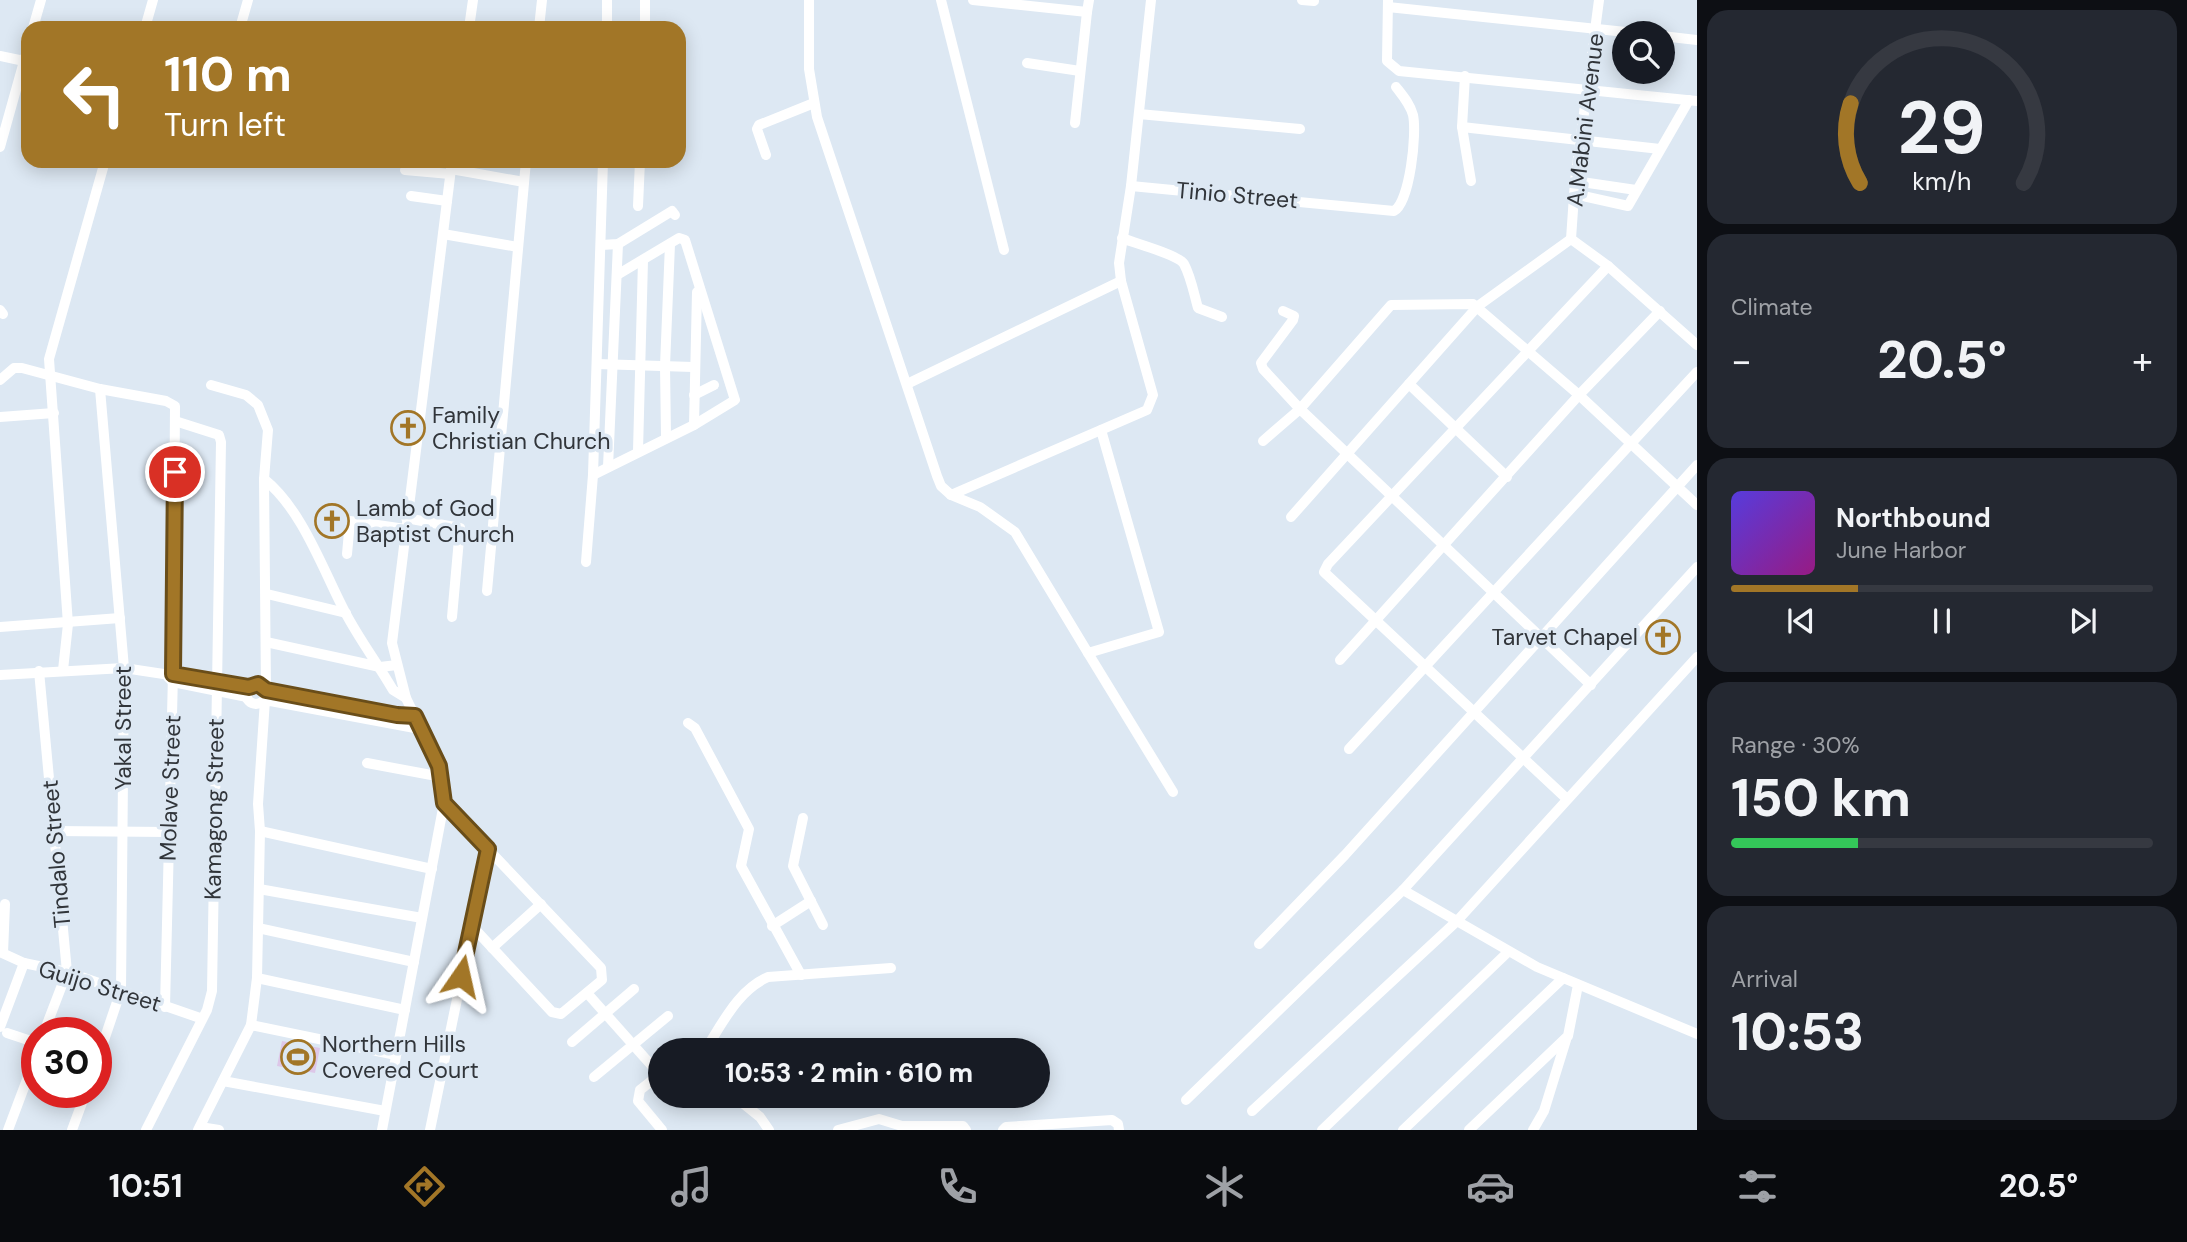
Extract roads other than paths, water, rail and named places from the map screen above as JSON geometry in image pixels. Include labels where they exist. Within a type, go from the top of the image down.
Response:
[{"type":"street","points":[[35,21],[41,0]]},
{"type":"street","points":[[147,21],[153,0]]},
{"type":"street","points":[[242,21],[248,0]]},
{"type":"street","points":[[471,21],[473,0]]},
{"type":"street","points":[[540,21],[541,0]]},
{"type":"street","points":[[607,0],[607,21]]},
{"type":"street","points":[[645,0],[645,21]]},
{"type":"street","points":[[809,0],[809,69],[814,103],[941,486],[951,495],[981,507],[1015,532],[1173,792]]},
{"type":"street","points":[[941,0],[1004,250]]},
{"type":"street","points":[[973,0],[1087,12]]},
{"type":"street","points":[[1075,122],[1089,0]]},
{"type":"street","points":[[951,495],[1147,410],[1153,395],[1121,281],[1119,263],[1131,186],[1151,0]]},
{"type":"street","points":[[1302,0],[1314,1]]},
{"type":"street","name":"A.Mabini Avenue","points":[[1571,239],[1574,181],[1589,90],[1599,0]]},
{"type":"street","points":[[1574,194],[1625,207],[1630,204],[1660,149],[1693,101],[1399,71],[1387,61],[1388,4],[1612,31]]},
{"type":"street","points":[[1675,37],[1697,40]]},
{"type":"street","points":[[0,56],[21,60]]},
{"type":"street","points":[[1027,63],[1080,71]]},
{"type":"street","points":[[0,147],[21,72]]},
{"type":"street","points":[[1465,76],[1462,127],[1471,181]]},
{"type":"street","name":"Tinio Street","points":[[1131,186],[1394,211],[1403,202],[1415,130],[1409,103],[1396,87]]},
{"type":"street","points":[[766,155],[757,129],[759,125],[814,103]]},
{"type":"street","points":[[1139,114],[1300,129]]},
{"type":"street","points":[[1462,127],[1660,149]]},
{"type":"street","points":[[63,670],[68,624],[50,378],[51,344],[103,168]]},
{"type":"street","points":[[405,170],[451,168],[524,182]]},
{"type":"street","points":[[382,1130],[444,803],[442,777],[406,698],[392,643],[393,617],[451,168]]},
{"type":"street","points":[[487,591],[525,168]]},
{"type":"street","points":[[586,562],[593,475],[603,168]]},
{"type":"street","points":[[638,206],[640,168]]},
{"type":"street","points":[[1574,181],[1636,190]]},
{"type":"street","points":[[411,196],[447,201]]},
{"type":"street","points":[[601,244],[618,244],[672,211],[675,215]]},
{"type":"street","points":[[443,234],[518,247]]},
{"type":"street","points":[[593,475],[666,436],[694,425],[735,400],[685,240],[679,238],[617,275]]},
{"type":"street","points":[[1122,238],[1148,250],[1173,254],[1183,263],[1198,308],[1222,317]]},
{"type":"street","points":[[1291,517],[1478,306],[1571,239],[1608,266],[1697,345]]},
{"type":"street","points":[[608,467],[618,244]]},
{"type":"street","points":[[666,436],[665,366],[670,244]]},
{"type":"street","points":[[638,452],[643,260]]},
{"type":"street","points":[[1567,799],[1472,714],[1324,572],[1325,566],[1608,266]]},
{"type":"street","points":[[907,384],[1121,281]]},
{"type":"street","points":[[694,425],[693,367],[697,284]]},
{"type":"street","points":[[1263,440],[1300,409],[1391,305],[1478,306],[1697,505]]},
{"type":"street","points":[[1283,311],[1294,316],[1293,320],[1261,366],[1300,409],[1493,596],[1591,685]]},
{"type":"street","points":[[1340,660],[1579,395],[1660,311]]},
{"type":"street","points":[[597,364],[693,367]]},
{"type":"street","points":[[0,380],[14,368],[100,389]]},
{"type":"street","points":[[1349,749],[1697,372]]},
{"type":"street","points":[[1409,384],[1507,477]]},
{"type":"street","points":[[211,385],[246,395],[258,405],[268,430],[264,479],[267,594],[265,695],[258,804],[260,831],[257,978],[251,1025],[199,1128],[219,1130]]},
{"type":"street","points":[[694,396],[714,385]]},
{"type":"street","name":"Molave Street","points":[[100,389],[175,406],[164,1007]]},
{"type":"street","name":"Yakal Street","points":[[100,389],[124,668],[121,990],[112,1017]]},
{"type":"street","points":[[0,417],[54,413]]},
{"type":"street","name":"Kamagong Street","points":[[146,1130],[200,1018],[210,1003],[212,991],[221,442],[219,435],[212,430],[175,421]]},
{"type":"street","points":[[1088,653],[1159,632],[1101,430]]},
{"type":"street","points":[[1259,944],[1345,855],[1697,464]]},
{"type":"street","points":[[264,479],[276,488],[315,550],[345,613],[393,690],[406,698]]},
{"type":"street","points":[[347,554],[350,521],[460,528],[452,617]]},
{"type":"street","points":[[1186,1100],[1403,890],[1697,568]]},
{"type":"street","points":[[1686,580],[1697,588]]},
{"type":"street","points":[[267,594],[345,613]]},
{"type":"street","points":[[0,627],[120,618]]},
{"type":"street","points":[[266,642],[380,667],[397,665]]},
{"type":"street","points":[[1252,1111],[1457,921],[1697,657]]},
{"type":"street","points":[[0,675],[124,668],[248,692],[257,704],[265,695]]},
{"type":"street","name":"Tindalo Street","points":[[39,671],[66,972],[50,1017]]},
{"type":"street","points":[[248,692],[258,684],[265,695],[420,729]]},
{"type":"street","points":[[265,695],[415,716]]},
{"type":"street","points":[[688,723],[695,728],[749,829],[741,866],[801,975]]},
{"type":"street","points":[[367,763],[442,777]]},
{"type":"street","points":[[444,803],[601,968],[602,980],[561,1014],[552,1012],[471,925]]},
{"type":"street","points":[[803,818],[793,866],[823,925]]},
{"type":"street","points":[[54,831],[168,832]]},
{"type":"street","points":[[260,831],[432,869]]},
{"type":"street","points":[[430,1130],[488,849]]},
{"type":"street","points":[[259,889],[422,918]]},
{"type":"street","points":[[1403,890],[1508,951],[1563,978],[1697,1034]]},
{"type":"street","points":[[772,926],[811,901]]},
{"type":"street","points":[[2,953],[5,904]]},
{"type":"street","points":[[492,948],[541,904]]},
{"type":"street","points":[[258,928],[414,962]]},
{"type":"street","points":[[1322,1130],[1508,951]]},
{"type":"street","name":"Guijo Street","points":[[2,953],[24,963],[66,972],[200,1018]]},
{"type":"street","points":[[21,1037],[3,1030],[24,963]]},
{"type":"street","points":[[713,1038],[743,993],[754,983],[768,977],[891,968]]},
{"type":"street","points":[[257,978],[405,1010]]},
{"type":"street","points":[[1403,1130],[1563,978]]},
{"type":"street","points":[[1535,1129],[1568,1036],[1578,985]]},
{"type":"street","points":[[572,1042],[634,989]]},
{"type":"street","points":[[587,993],[648,1062]]},
{"type":"street","points":[[594,1077],[668,1016]]},
{"type":"street","points":[[251,1025],[396,1055]]},
{"type":"street","points":[[1469,1130],[1568,1036]]},
{"type":"street","points":[[223,1081],[385,1111]]},
{"type":"street","points":[[648,1084],[640,1090],[638,1101],[662,1130]]},
{"type":"street","points":[[8,1130],[21,1095]]},
{"type":"street","points":[[72,1130],[80,1108]]},
{"type":"street","points":[[749,1108],[760,1117],[769,1130]]},
{"type":"street","points":[[838,1130],[879,1119],[902,1128],[963,1126],[966,1130]]},
{"type":"street","points":[[1003,1130],[1081,1125],[1112,1120],[1118,1124],[1119,1130]]},
{"type":"place","name":"Family Christian Church","points":[[408,428]]},
{"type":"place","name":"Lamb of God Baptist Church","points":[[332,521]]},
{"type":"place","name":"Tarvet Chapel","points":[[1663,637]]},
{"type":"place","name":"Northern Hills Covered Court","points":[[298,1057]]}]
